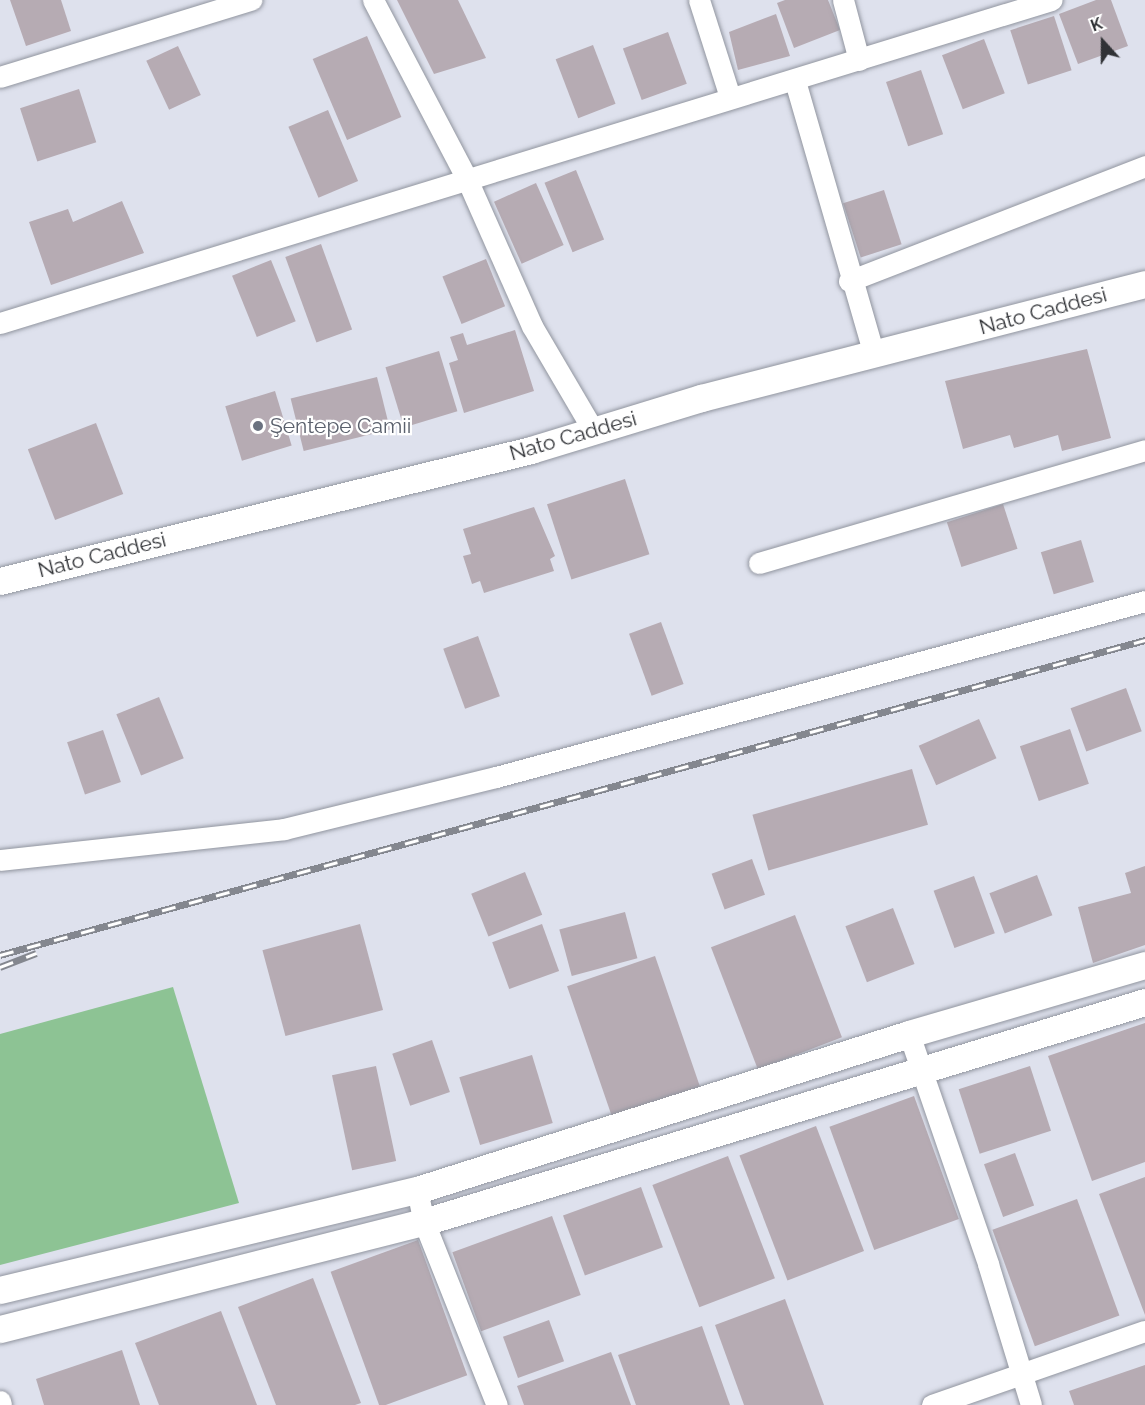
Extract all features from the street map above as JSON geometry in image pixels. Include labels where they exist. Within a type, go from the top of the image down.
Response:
[{"type":"street","points":[[0,77],[251,0]]},
{"type":"street","points":[[373,0],[466,177],[532,326],[593,430]]},
{"type":"street","points":[[699,0],[730,97]]},
{"type":"street","points":[[843,0],[859,60]]},
{"type":"street","points":[[0,323],[466,177],[730,97],[795,81],[1051,0]]},
{"type":"street","points":[[795,81],[849,281],[874,354]]},
{"type":"street","points":[[849,281],[1145,166]]},
{"type":"street","name":"Nato Caddesi","points":[[0,581],[531,450],[593,430],[874,354],[1145,284]]},
{"type":"street","points":[[759,563],[1145,450]]},
{"type":"street","points":[[0,860],[284,829],[507,774],[1145,601]]},
{"type":"street","points":[[0,1290],[417,1190],[909,1035],[1145,965]]},
{"type":"street","points":[[0,1329],[424,1222],[1145,1002]]},
{"type":"street","points":[[909,1035],[988,1264],[1018,1374],[1031,1405]]},
{"type":"street","points":[[417,1190],[424,1222],[497,1405]]},
{"type":"street","points":[[932,1405],[1145,1331]]},
{"type":"green space","points":[[173,987],[239,1203],[0,1265],[0,1034]]},
{"type":"building","points":[[10,0],[61,0],[71,31],[26,46]]},
{"type":"building","points":[[397,0],[458,0],[486,58],[434,74]]},
{"type":"building","points":[[785,0],[828,0],[840,30],[794,48],[777,3]]},
{"type":"building","points":[[1096,0],[1111,0],[1128,46],[1078,64],[1059,14]]},
{"type":"building","points":[[776,14],[790,56],[738,70],[729,32]]},
{"type":"building","points":[[1054,16],[1072,70],[1028,84],[1010,30]]},
{"type":"building","points":[[668,32],[687,84],[642,100],[623,48]]},
{"type":"building","points":[[367,36],[401,117],[347,140],[313,59]]},
{"type":"building","points":[[984,39],[1005,93],[963,109],[942,55]]},
{"type":"building","points":[[593,45],[616,104],[578,118],[556,59]]},
{"type":"building","points":[[178,46],[201,95],[169,110],[146,61]]},
{"type":"building","points":[[921,70],[943,134],[908,146],[886,82]]},
{"type":"building","points":[[79,89],[96,142],[37,161],[20,108]]},
{"type":"building","points":[[328,110],[358,181],[319,198],[288,127]]},
{"type":"building","points":[[576,170],[604,240],[573,252],[544,183]]},
{"type":"building","points":[[536,183],[564,245],[522,264],[494,202]]},
{"type":"building","points":[[884,190],[902,244],[861,257],[843,203]]},
{"type":"building","points":[[122,201],[144,253],[51,285],[29,222],[68,209],[73,222]]},
{"type":"building","points":[[321,244],[352,330],[316,343],[285,257]]},
{"type":"building","points":[[486,259],[505,306],[462,324],[442,277]]},
{"type":"building","points":[[271,260],[296,321],[257,337],[232,276]]},
{"type":"building","points":[[515,330],[534,391],[464,413],[449,363],[458,360],[450,337],[463,333],[467,345]]},
{"type":"building","points":[[1087,349],[1111,438],[1062,451],[1058,435],[1014,448],[1010,435],[963,449],[945,381]]},
{"type":"building","points":[[439,351],[457,411],[404,428],[385,367]]},
{"type":"building","points":[[377,377],[390,429],[304,451],[291,399]]},
{"type":"building","name":"Şentepe Camii","points":[[275,391],[292,446],[242,461],[225,406]]},
{"type":"building","points":[[96,423],[123,494],[55,520],[28,449]]},
{"type":"building","points":[[625,479],[649,554],[571,579],[547,504]]},
{"type":"building","points":[[1003,504],[1018,549],[961,567],[947,522]]},
{"type":"building","points":[[534,507],[555,556],[550,559],[554,571],[484,593],[480,581],[472,584],[463,556],[471,554],[463,529]]},
{"type":"building","points":[[1081,540],[1094,582],[1054,594],[1041,552]]},
{"type":"building","points":[[661,622],[684,684],[652,696],[629,634]]},
{"type":"building","points":[[478,636],[500,696],[465,709],[443,649]]},
{"type":"building","points":[[1126,688],[1142,731],[1086,751],[1071,708]]},
{"type":"building","points":[[159,697],[184,758],[141,775],[116,714]]},
{"type":"building","points":[[979,719],[996,758],[936,785],[919,746]]},
{"type":"building","points":[[1070,729],[1089,784],[1039,801],[1020,746]]},
{"type":"building","points":[[103,730],[121,782],[85,794],[67,742]]},
{"type":"building","points":[[912,769],[928,825],[768,871],[752,815]]},
{"type":"building","points":[[752,859],[765,895],[725,909],[712,874]]},
{"type":"building","points":[[1145,866],[1145,945],[1093,963],[1078,907],[1131,893],[1125,873]]},
{"type":"building","points":[[525,872],[542,915],[488,936],[471,894]]},
{"type":"building","points":[[1037,875],[1052,915],[1005,933],[989,893]]},
{"type":"building","points":[[974,876],[995,933],[954,948],[934,891]]},
{"type":"building","points":[[893,908],[915,964],[867,982],[845,926]]},
{"type":"building","points":[[625,912],[637,958],[572,976],[559,930]]},
{"type":"building","points":[[795,915],[842,1037],[758,1070],[711,947]]},
{"type":"building","points":[[360,924],[383,1010],[285,1036],[262,950]]},
{"type":"building","points":[[542,924],[559,971],[509,989],[492,942]]},
{"type":"building","points":[[655,956],[701,1089],[613,1120],[567,986]]},
{"type":"building","points":[[1145,1023],[1145,1162],[1092,1181],[1048,1056]]},
{"type":"building","points":[[432,1040],[450,1092],[410,1106],[392,1054]]},
{"type":"building","points":[[532,1055],[553,1123],[480,1145],[459,1077]]},
{"type":"building","points":[[376,1066],[396,1161],[352,1170],[332,1075]]},
{"type":"building","points":[[1030,1066],[1051,1131],[980,1154],[959,1089]]},
{"type":"building","points":[[914,1096],[959,1219],[874,1250],[829,1127]]},
{"type":"building","points":[[816,1126],[864,1251],[787,1280],[739,1155]]},
{"type":"building","points":[[1015,1153],[1034,1206],[1003,1217],[984,1164]]},
{"type":"building","points":[[728,1156],[775,1278],[699,1307],[652,1185]]},
{"type":"building","points":[[1145,1177],[1145,1315],[1099,1194]]},
{"type":"building","points":[[641,1187],[663,1247],[585,1276],[563,1215]]},
{"type":"building","points":[[1077,1199],[1119,1316],[1035,1346],[992,1230]]},
{"type":"building","points":[[552,1216],[581,1295],[481,1331],[452,1252]]},
{"type":"building","points":[[418,1240],[467,1375],[386,1405],[379,1405],[331,1272]]},
{"type":"building","points":[[313,1278],[361,1403],[355,1405],[276,1405],[238,1307]]},
{"type":"building","points":[[785,1299],[824,1405],[744,1405],[715,1325]]},
{"type":"building","points":[[221,1311],[257,1405],[159,1405],[135,1343]]},
{"type":"building","points":[[549,1320],[564,1361],[518,1378],[503,1337]]},
{"type":"building","points":[[702,1326],[730,1405],[636,1405],[618,1355]]},
{"type":"building","points":[[122,1350],[140,1405],[44,1405],[36,1379]]},
{"type":"building","points":[[611,1352],[631,1405],[524,1405],[517,1386]]},
{"type":"building","points":[[1145,1365],[1145,1405],[1074,1405],[1069,1391]]},
{"type":"railway","points":[[0,955],[1145,640]]},
{"type":"railway","points":[[0,967],[36,953]]},
{"type":"place","name":"Şentepe Camii","points":[[258,426]]}]
